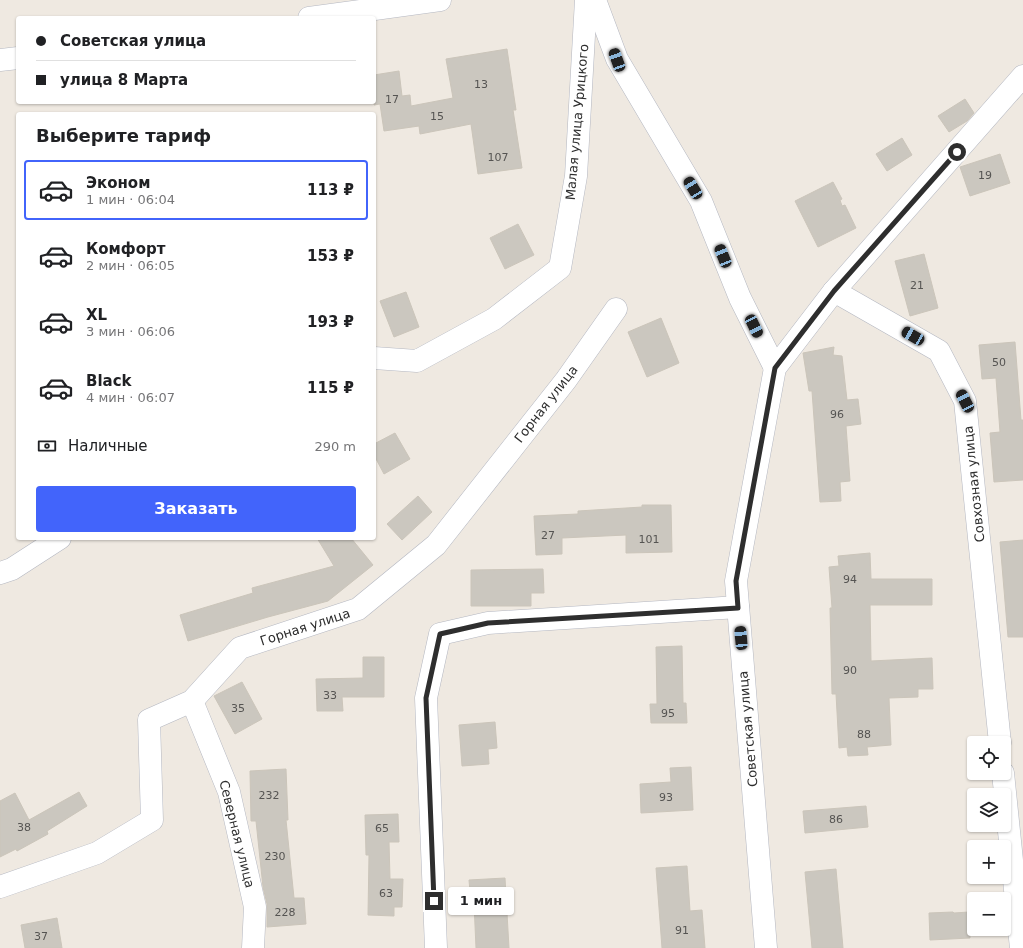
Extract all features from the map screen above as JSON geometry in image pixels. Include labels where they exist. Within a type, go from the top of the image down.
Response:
[{"type":"street","points":[[324,16],[440,0]]},
{"type":"street","name":"Малая улица Урицкого","points":[[376,358],[417,361],[494,319],[560,268],[576,176],[586,0]]},
{"type":"street","points":[[595,0],[617,60],[701,201],[740,298],[775,368]]},
{"type":"street","points":[[0,60],[16,58]]},
{"type":"street","name":"Советская улица","points":[[766,948],[736,581],[775,368],[834,291],[1023,76]]},
{"type":"street","name":"Совхозная улица","points":[[834,291],[939,351],[965,401],[999,736]]},
{"type":"street","name":"Горная улица","points":[[0,887],[97,853],[152,820],[149,720],[192,702],[240,648],[358,609],[436,545],[566,380],[616,309]]},
{"type":"street","points":[[0,573],[12,569],[57,540]]},
{"type":"street","points":[[436,948],[426,698],[440,634],[488,623],[738,608]]},
{"type":"street","name":"Северная улица","points":[[192,702],[229,792],[255,907],[253,948]]},
{"type":"street","points":[[1004,780],[1021,948]]},
{"type":"building","points":[[507,49],[516,110],[513,110],[522,168],[478,174],[471,124],[420,134],[419,126],[384,131],[380,104],[374,105],[376,104],[376,75],[399,71],[402,96],[410,95],[411,106],[453,98],[446,59]]},
{"type":"building","points":[[965,99],[974,113],[967,121],[949,132],[938,116]]},
{"type":"building","points":[[902,138],[912,155],[887,171],[876,154]]},
{"type":"building","points":[[1000,154],[1010,183],[970,196],[960,167]]},
{"type":"building","points":[[833,182],[842,199],[840,200],[842,206],[845,205],[856,228],[818,247],[795,201]]},
{"type":"building","points":[[518,224],[534,255],[505,269],[490,238]]},
{"type":"building","points":[[924,254],[938,308],[910,316],[895,261]]},
{"type":"building","points":[[406,292],[419,327],[394,337],[380,301]]},
{"type":"building","points":[[661,318],[679,363],[647,377],[628,332]]},
{"type":"building","points":[[1015,342],[1021,420],[1023,420],[1023,480],[994,482],[990,433],[1000,432],[996,378],[982,379],[979,345]]},
{"type":"building","points":[[834,347],[833,355],[842,356],[847,400],[858,399],[861,424],[846,426],[850,481],[840,482],[841,501],[820,502],[812,391],[809,391],[803,353]]},
{"type":"building","points":[[395,433],[410,459],[384,474],[376,459],[376,443]]},
{"type":"building","points":[[418,496],[432,512],[402,540],[387,524]]},
{"type":"building","points":[[642,505],[671,505],[672,552],[626,553],[626,535],[562,538],[562,554],[536,555],[534,516],[578,514],[578,511],[642,507]]},
{"type":"building","points":[[318,540],[353,540],[373,565],[328,601],[188,641],[180,615],[253,593],[252,588],[334,566]]},
{"type":"building","points":[[1023,540],[1023,637],[1008,637],[1000,542]]},
{"type":"building","points":[[870,553],[871,579],[932,579],[932,605],[870,605],[871,661],[932,658],[933,689],[918,689],[918,697],[889,698],[891,745],[867,747],[868,755],[848,756],[847,747],[839,748],[836,694],[832,694],[830,608],[832,608],[829,567],[839,566],[838,556]]},
{"type":"building","points":[[543,569],[544,593],[531,593],[531,606],[471,606],[471,570]]},
{"type":"building","points":[[682,646],[683,703],[686,703],[687,723],[651,723],[650,704],[657,704],[656,647]]},
{"type":"building","points":[[363,657],[384,657],[384,697],[342,697],[343,711],[317,711],[316,679],[363,678]]},
{"type":"building","points":[[242,682],[262,719],[235,734],[214,696]]},
{"type":"building","points":[[495,722],[497,748],[488,749],[489,764],[462,766],[459,725]]},
{"type":"building","points":[[691,767],[693,810],[641,813],[640,784],[671,782],[670,768]]},
{"type":"building","points":[[286,769],[288,820],[286,820],[294,898],[304,898],[306,924],[267,927],[267,904],[263,887],[256,821],[251,821],[250,771]]},
{"type":"building","points":[[79,792],[87,806],[47,831],[48,834],[17,851],[16,849],[0,857],[0,801],[15,793],[29,820]]},
{"type":"building","points":[[866,806],[868,827],[805,833],[803,811]]},
{"type":"building","points":[[398,814],[399,842],[389,842],[390,879],[403,879],[402,907],[394,907],[394,916],[368,915],[369,855],[366,855],[365,815]]},
{"type":"building","points":[[687,866],[690,911],[702,910],[705,948],[662,948],[656,868]]},
{"type":"building","points":[[836,869],[843,948],[812,948],[805,872]]},
{"type":"building","points":[[505,878],[509,948],[476,948],[474,903],[471,903],[469,880]]},
{"type":"building","points":[[967,912],[967,936],[970,936],[970,938],[930,940],[929,913]]},
{"type":"building","points":[[57,918],[62,948],[25,948],[21,925]]},
{"type":"route","points":[[434,901],[426,698],[440,634],[488,623],[738,608],[736,581],[775,368],[834,291],[957,152]]}]
